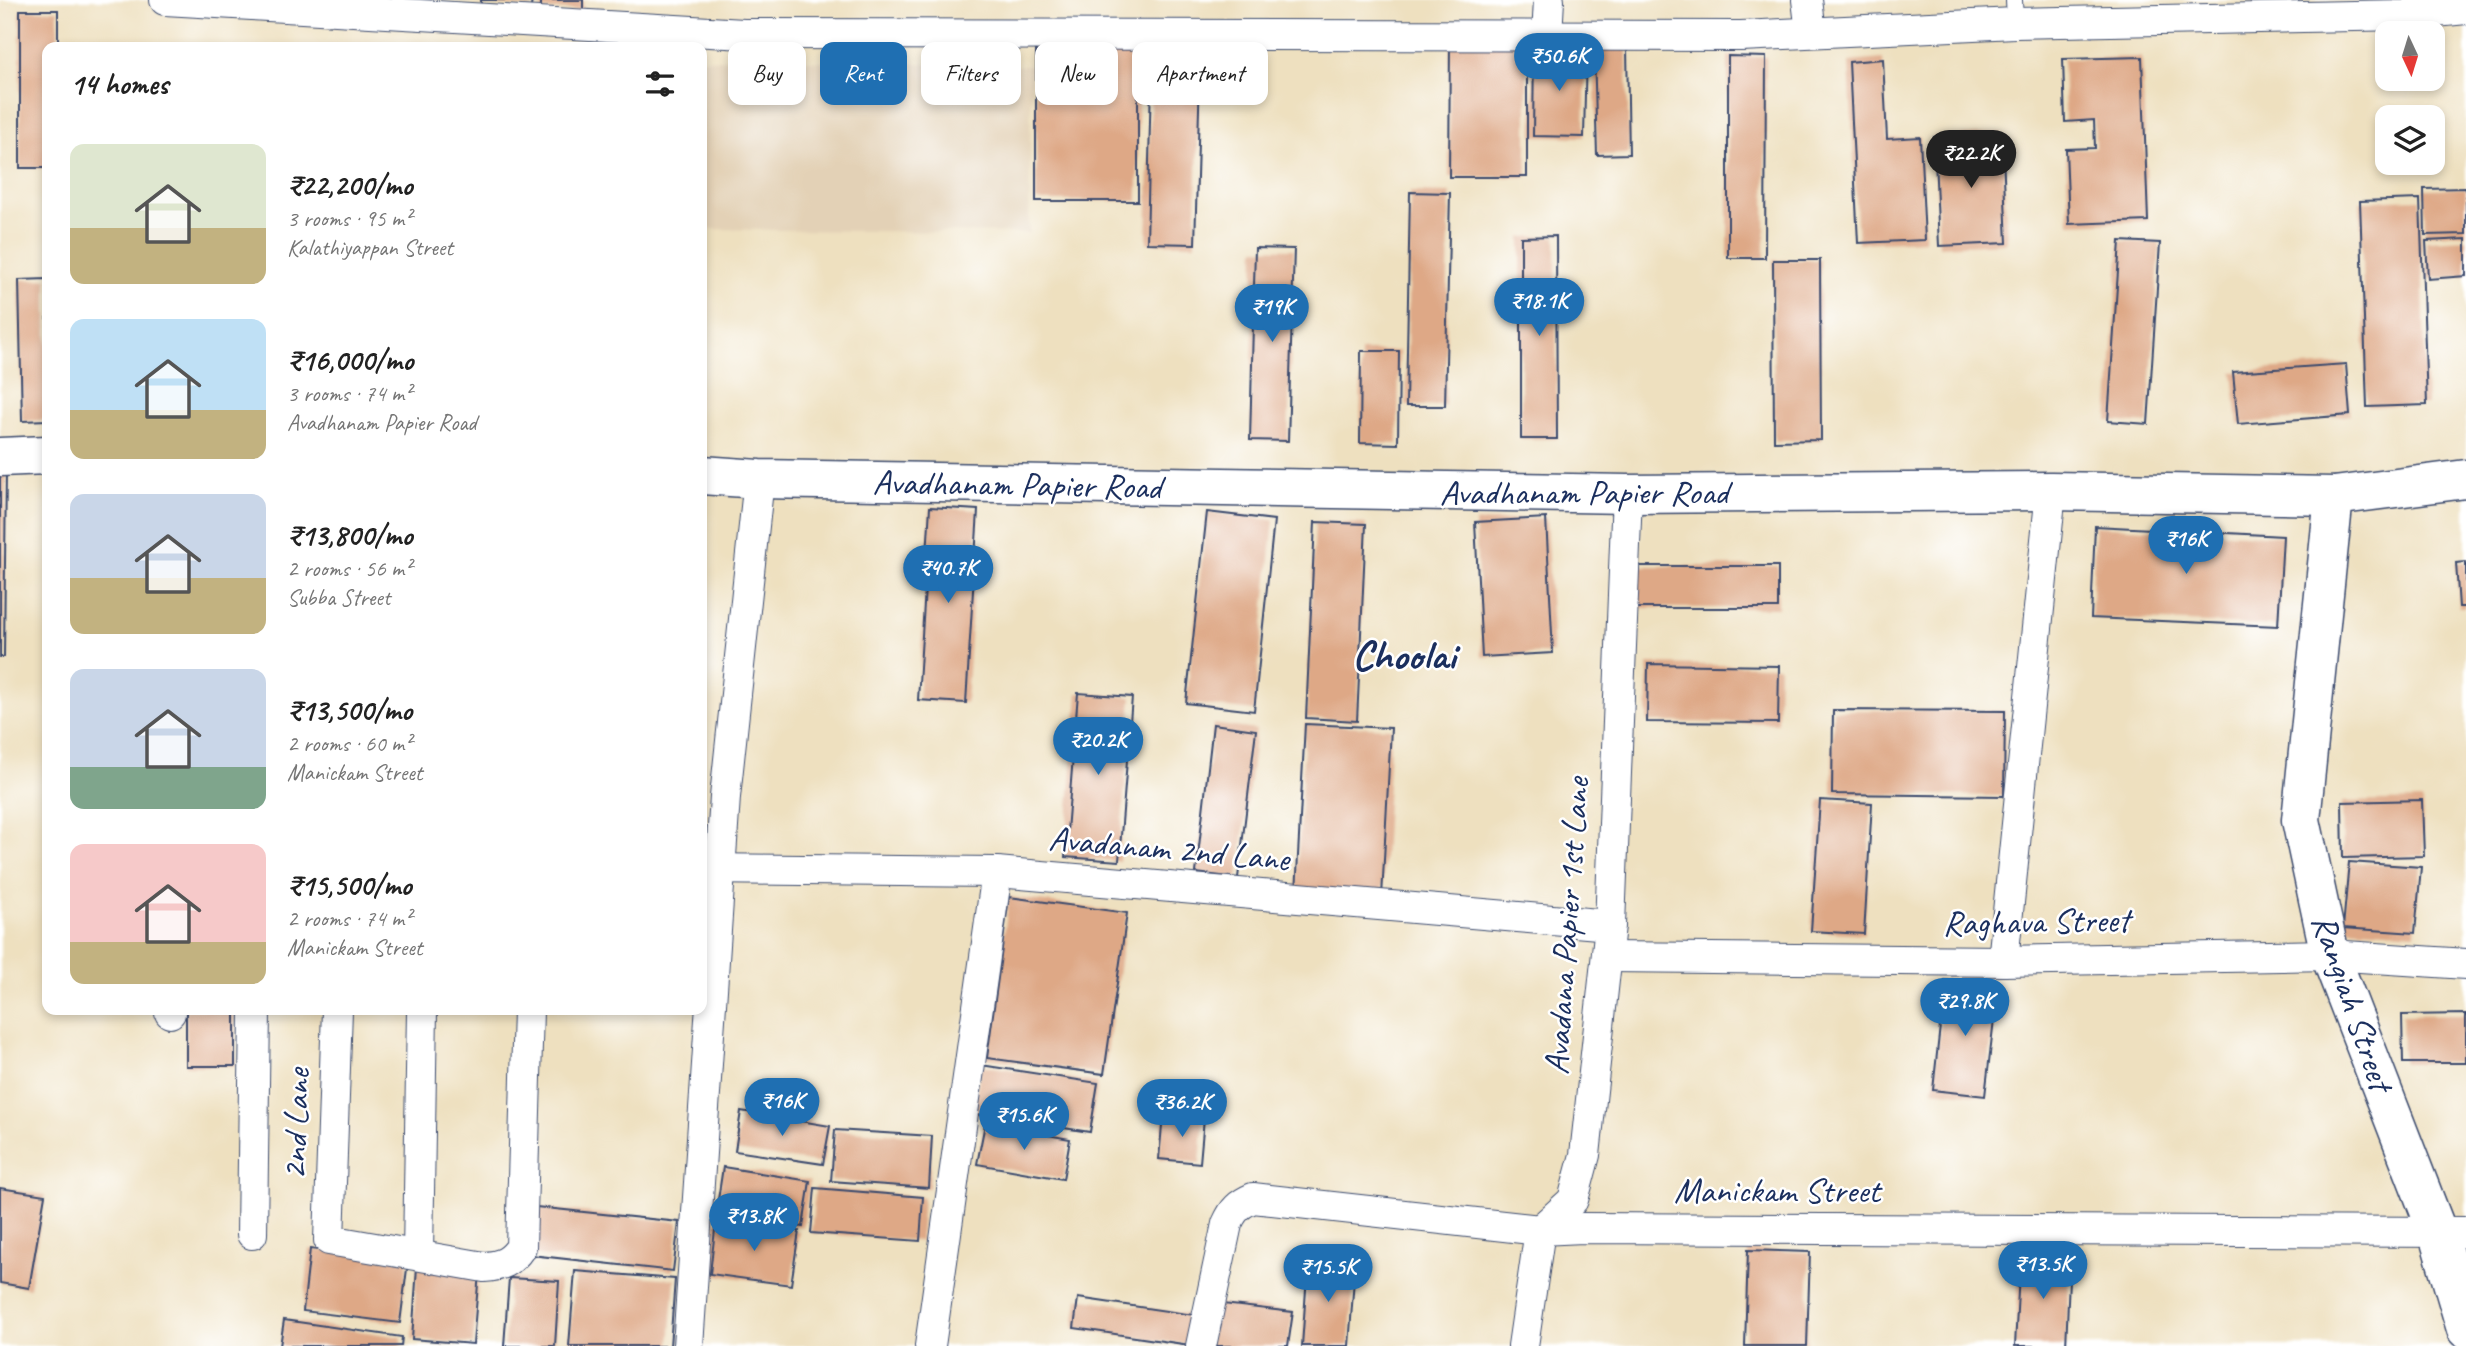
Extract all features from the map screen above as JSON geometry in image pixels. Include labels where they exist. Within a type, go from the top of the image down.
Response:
[{"type":"street","points":[[165,0],[744,34],[1741,36],[1811,32],[2014,11],[2404,7],[2466,9]]},
{"type":"street","points":[[1547,36],[1549,0]]},
{"type":"street","points":[[1807,0],[1811,32]]},
{"type":"street","points":[[0,457],[42,455]]},
{"type":"street","name":"Avadhanam Papier Road","points":[[707,475],[759,479],[1627,494],[2051,491],[2334,496],[2466,479]]},
{"type":"street","points":[[707,953],[711,870],[725,797],[759,479]]},
{"type":"street","points":[[2003,961],[2051,491]]},
{"type":"street","name":"Avadana Papier 1st Lane","points":[[1540,1230],[1573,1200],[1585,1155],[1610,925],[1627,494]]},
{"type":"street","name":"Rangiah Street","points":[[2334,496],[2301,821],[2330,955],[2452,1232],[2466,1329]]},
{"type":"street","name":"Avadanam 2nd Lane","points":[[711,870],[997,872],[1610,925]]},
{"type":"street","points":[[930,1346],[997,872]]},
{"type":"street","name":"Raghava Street","points":[[1607,957],[2003,961],[2330,955],[2466,964]]},
{"type":"street","points":[[252,1234],[255,1015]]},
{"type":"street","name":"2nd Lane","points":[[337,1015],[329,1240],[418,1254]]},
{"type":"street","points":[[422,1015],[418,1254],[484,1267],[509,1262],[521,1247],[527,1015]]},
{"type":"street","points":[[688,1346],[704,1015]]},
{"type":"street","name":"Manickam Street","points":[[1201,1346],[1227,1224],[1232,1213],[1241,1204],[1253,1198],[1540,1230],[2452,1232]]},
{"type":"street","points":[[1523,1346],[1540,1230]]},
{"type":"shaded area","points":[[707,59],[728,60],[728,105],[806,105],[806,61],[820,62],[820,105],[907,105],[907,63],[921,64],[921,105],[1021,105],[1021,66],[1031,66],[1029,233],[707,229]]},
{"type":"building","points":[[481,0],[532,0],[531,7],[481,4]]},
{"type":"building","points":[[541,0],[583,0],[583,10],[541,10]]},
{"type":"building","points":[[20,10],[58,10],[58,42],[42,42],[42,168],[20,168]]},
{"type":"building","points":[[1152,40],[1201,41],[1201,42]]},
{"type":"building","points":[[1450,41],[1527,42],[1527,177],[1449,177]]},
{"type":"building","points":[[1118,45],[1132,45],[1132,105],[1138,105],[1138,201],[1036,201],[1036,105],[1118,105]]},
{"type":"building","points":[[1534,49],[1586,50],[1584,137],[1533,136]]},
{"type":"building","points":[[1594,49],[1627,49],[1629,154],[1597,155]]},
{"type":"building","points":[[1728,56],[1766,57],[1765,258],[1728,258]]},
{"type":"building","points":[[2142,57],[2148,221],[2069,224],[2066,149],[2095,148],[2094,120],[2065,122],[2063,59]]},
{"type":"building","points":[[1883,59],[1887,139],[1920,137],[1925,240],[1858,243],[1849,62]]},
{"type":"building","points":[[1150,105],[1199,105],[1195,244],[1147,243]]},
{"type":"building","points":[[2002,133],[2007,243],[1939,246],[1934,137]]},
{"type":"building","points":[[2466,188],[2466,234],[2425,235],[2424,189]]},
{"type":"building","points":[[1410,192],[1450,193],[1445,406],[1406,406]]},
{"type":"building","points":[[2420,199],[2427,405],[2367,407],[2360,201]]},
{"type":"building","points":[[1556,236],[1557,439],[1521,439],[1521,237]]},
{"type":"building","points":[[2466,239],[2466,276],[2428,279],[2426,241]]},
{"type":"building","points":[[2120,241],[2160,243],[2148,424],[2108,421]]},
{"type":"building","points":[[1255,248],[1294,249],[1288,441],[1250,440]]},
{"type":"building","points":[[1773,260],[1820,260],[1821,440],[1774,441]]},
{"type":"building","points":[[42,279],[42,420],[22,421],[19,280]]},
{"type":"building","points":[[1361,351],[1399,351],[1398,444],[1360,443]]},
{"type":"building","points":[[2346,364],[2350,415],[2238,424],[2233,372]]},
{"type":"building","points":[[0,470],[6,470],[4,657],[0,657]]},
{"type":"building","points":[[930,507],[978,510],[966,703],[918,700]]},
{"type":"building","points":[[1207,512],[1274,520],[1254,711],[1186,703]]},
{"type":"building","points":[[1546,518],[1553,653],[1482,657],[1475,522]]},
{"type":"building","points":[[1315,522],[1366,524],[1357,721],[1306,718]]},
{"type":"building","points":[[2095,526],[2283,536],[2278,626],[2091,618]]},
{"type":"building","points":[[2466,562],[2466,607],[2459,607],[2456,563]]},
{"type":"building","points":[[1635,566],[1778,566],[1778,608],[1635,608]]},
{"type":"building","points":[[1648,664],[1779,666],[1778,723],[1647,722]]},
{"type":"building","points":[[1078,693],[1132,697],[1119,861],[1065,857]]},
{"type":"building","points":[[1833,710],[2005,711],[2004,796],[1832,794]]},
{"type":"building","points":[[1213,724],[1256,730],[1238,878],[1196,873]]},
{"type":"building","points":[[1305,724],[1391,728],[1382,897],[1296,893]]},
{"type":"building","points":[[1820,800],[1872,803],[1864,934],[1811,931]]},
{"type":"building","points":[[2422,800],[2424,856],[2343,858],[2342,802]]},
{"type":"building","points":[[2349,862],[2421,867],[2415,933],[2343,928]]},
{"type":"building","points":[[1009,897],[1127,913],[1104,1074],[987,1058]]},
{"type":"building","points":[[1945,980],[1998,985],[1985,1096],[1933,1090]]},
{"type":"building","points":[[2466,1014],[2466,1063],[2403,1063],[2402,1015]]},
{"type":"building","points":[[186,1015],[235,1015],[235,1066],[186,1066]]},
{"type":"building","points":[[981,1065],[1098,1083],[1090,1132],[973,1114]]},
{"type":"building","points":[[741,1111],[830,1126],[823,1164],[735,1151]]},
{"type":"building","points":[[1163,1115],[1204,1118],[1200,1163],[1159,1159]]},
{"type":"building","points":[[985,1124],[1070,1139],[1063,1179],[977,1164]]},
{"type":"building","points":[[835,1130],[932,1136],[929,1188],[831,1181]]},
{"type":"building","points":[[723,1167],[810,1181],[803,1227],[716,1213]]},
{"type":"building","points":[[0,1188],[45,1195],[29,1288],[0,1283]]},
{"type":"building","points":[[815,1188],[923,1197],[920,1241],[811,1233]]},
{"type":"building","points":[[536,1207],[679,1222],[673,1271],[531,1255]]},
{"type":"building","points":[[716,1221],[799,1231],[791,1285],[710,1274]]},
{"type":"building","points":[[310,1249],[408,1261],[400,1323],[303,1311]]},
{"type":"building","points":[[1748,1250],[1810,1252],[1807,1346],[1745,1346]]},
{"type":"building","points":[[2020,1255],[2070,1257],[2066,1346],[2015,1346]]},
{"type":"building","points":[[1308,1261],[1355,1265],[1349,1346],[1302,1346]]},
{"type":"building","points":[[417,1267],[479,1272],[473,1344],[412,1339]]},
{"type":"building","points":[[575,1271],[675,1279],[670,1346],[569,1346]]},
{"type":"building","points":[[509,1278],[559,1281],[555,1346],[504,1346]]},
{"type":"building","points":[[1078,1298],[1201,1316],[1197,1346],[1074,1328]]},
{"type":"building","points":[[1214,1303],[1293,1312],[1288,1346],[1209,1346]]},
{"type":"building","points":[[284,1320],[402,1337],[401,1346],[280,1346]]},
{"type":"district","name":"Choolai","points":[[1404,654]]}]
